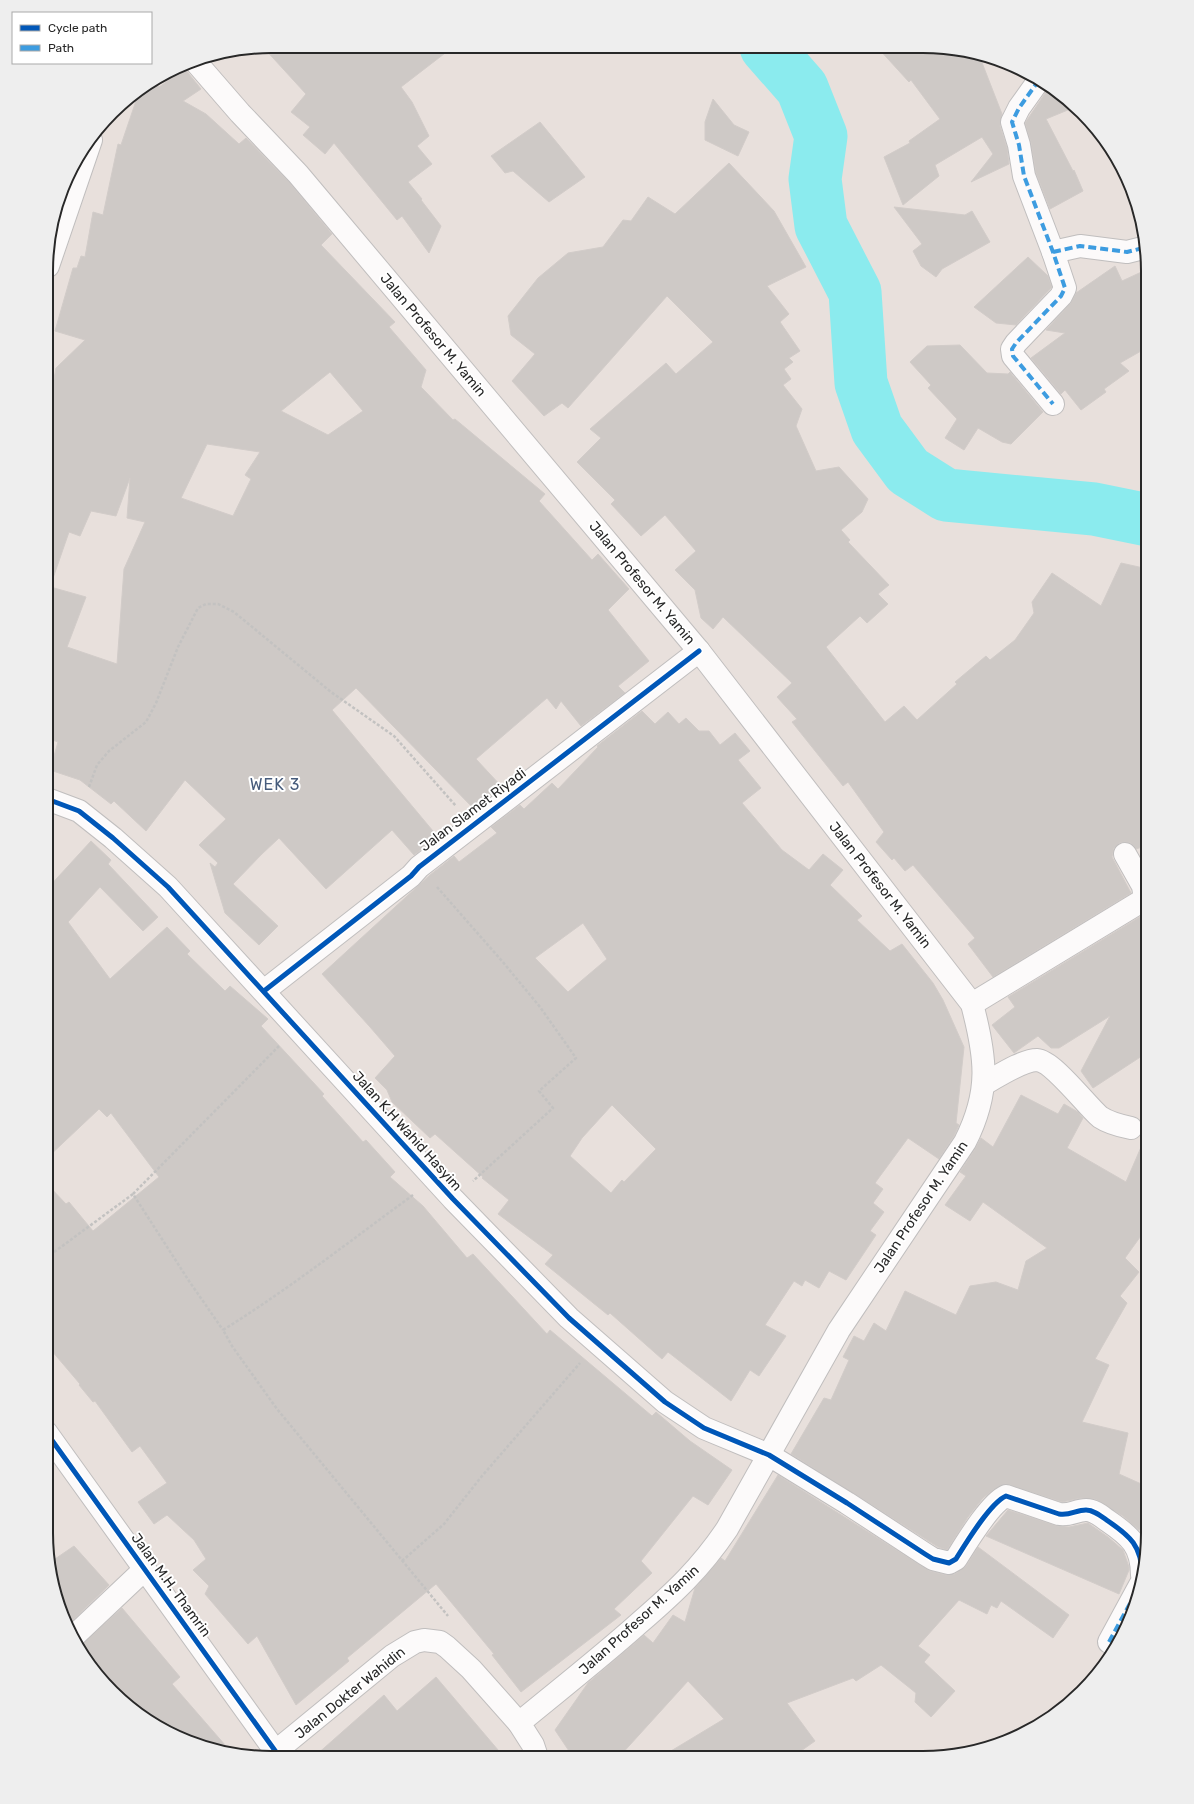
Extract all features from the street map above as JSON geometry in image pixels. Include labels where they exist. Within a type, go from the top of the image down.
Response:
[{"type":"street","name":"Jalan Profesor M. Yamin","points":[[199,66],[240,113],[298,174],[699,651],[972,1004],[984,1061],[984,1084],[975,1123],[965,1142],[839,1330],[727,1529],[711,1553],[693,1574],[609,1650],[519,1723]]},
{"type":"street","points":[[1036,85],[1019,108],[1012,122],[1019,145],[1024,176],[1065,288],[1063,294],[1012,349],[1013,356],[1053,404]]},
{"type":"street","points":[[54,248],[85,157]]},
{"type":"street","points":[[1053,252],[1080,246],[1126,252],[1140,249]]},
{"type":"street","name":"Jalan Slamet Riyadi","points":[[264,991],[411,876],[419,867],[699,651]]},
{"type":"street","name":"Jalan K.H Wahid Hasyim","points":[[53,801],[79,811],[113,838],[168,887],[453,1199],[569,1318],[665,1402],[704,1428],[769,1455],[847,1503],[925,1554],[942,1562],[949,1563],[956,1559],[990,1509],[1001,1498],[1006,1496],[1059,1514],[1066,1515],[1087,1510],[1096,1512],[1131,1539],[1140,1554]]},
{"type":"street","points":[[1125,854],[1141,882]]},
{"type":"street","points":[[972,1004],[1141,901]]},
{"type":"street","points":[[984,1084],[1028,1062],[1038,1060],[1063,1078],[1101,1117],[1114,1124],[1131,1128]]},
{"type":"street","name":"Jalan M.H. Thamrin","points":[[53,1446],[145,1569],[271,1751]]},
{"type":"street","points":[[77,1633],[145,1569]]},
{"type":"street","points":[[1109,1642],[1127,1609]]},
{"type":"street","name":"Jalan Dokter Wahidin","points":[[277,1751],[392,1656],[415,1642],[432,1640],[446,1646],[471,1668],[519,1723]]},
{"type":"street","points":[[519,1723],[534,1751]]},
{"type":"path","points":[[79,811],[97,765],[110,751],[146,722],[156,703],[178,647],[198,608],[206,604],[218,604],[234,612],[331,692],[394,736],[473,826]]},
{"type":"path","points":[[419,867],[507,966],[540,1007],[576,1058],[539,1091],[553,1108],[453,1199]]},
{"type":"path","points":[[53,1253],[133,1194],[297,1028]]},
{"type":"path","points":[[224,1330],[302,1278],[433,1178]]},
{"type":"path","points":[[133,1194],[185,1275],[224,1330],[232,1346],[277,1409],[454,1624],[446,1646]]},
{"type":"path","points":[[402,1561],[444,1524],[482,1476],[597,1343]]},
{"type":"building","points":[[268,53],[445,53],[401,87],[412,102],[429,136],[417,146],[432,164],[408,182],[441,226],[429,253],[402,216],[397,220],[334,143],[325,154],[303,135],[310,127],[291,112],[306,94]]},
{"type":"building","points":[[883,53],[938,53],[981,60],[1002,114],[1000,126],[1007,148],[1009,164],[971,182],[993,154],[982,137],[935,165],[939,176],[903,205],[884,157],[910,143],[909,141],[940,119],[911,80],[909,82]]},
{"type":"building","points":[[186,70],[201,89],[183,101],[206,114],[239,144],[246,138],[289,182],[332,234],[321,245],[395,322],[389,327],[426,370],[421,387],[453,420],[455,419],[545,494],[539,501],[592,560],[598,554],[629,589],[608,610],[649,661],[618,686],[625,693],[581,726],[561,701],[556,709],[547,698],[476,759],[502,787],[474,809],[356,688],[332,710],[438,837],[414,855],[392,830],[326,889],[279,838],[233,884],[278,926],[259,945],[225,913],[210,863],[215,867],[218,863],[199,845],[226,819],[185,780],[146,831],[114,801],[111,804],[80,780],[53,771],[53,760],[58,742],[53,740],[53,588],[86,597],[67,647],[117,664],[124,569],[145,522],[127,518],[130,478],[116,516],[91,511],[80,536],[69,532],[53,578],[53,384],[56,368],[85,340],[55,331],[73,268],[77,268],[81,256],[85,257],[93,212],[103,215],[118,144],[121,145],[137,99],[157,86],[159,87],[179,73]],"holes":[[[330,372],[363,411],[328,435],[281,411]],[[207,444],[260,452],[245,475],[251,479],[233,516],[181,498]]]},
{"type":"building","points":[[1046,92],[1069,109],[1046,119],[1073,171],[1074,170],[1083,191],[1050,209],[1036,173],[1031,143],[1025,123]]},
{"type":"building","points":[[713,99],[734,125],[749,132],[738,156],[705,140],[705,122]]},
{"type":"building","points":[[540,122],[585,177],[549,202],[513,171],[505,173],[491,156]]},
{"type":"building","points":[[729,163],[774,211],[806,267],[767,286],[789,314],[780,322],[800,351],[789,358],[793,362],[784,369],[791,379],[783,385],[802,409],[796,426],[816,471],[839,467],[868,499],[862,512],[841,530],[850,540],[848,542],[889,585],[878,594],[888,604],[867,623],[860,616],[826,647],[885,722],[904,706],[917,720],[957,684],[955,682],[986,656],[990,660],[1015,640],[1034,613],[1032,602],[1052,573],[1101,606],[1121,563],[1141,567],[1141,847],[1136,849],[1131,843],[1119,843],[1114,848],[1112,857],[1131,893],[993,977],[968,944],[975,938],[913,865],[905,871],[894,858],[892,860],[876,842],[884,832],[848,782],[843,786],[792,722],[797,719],[777,697],[792,683],[723,617],[713,629],[701,618],[695,590],[675,570],[696,551],[665,515],[641,536],[611,504],[615,500],[577,462],[601,438],[590,429],[666,363],[676,374],[713,342],[667,296],[568,408],[562,403],[544,416],[512,381],[535,354],[511,335],[508,316],[538,278],[568,253],[603,247],[623,220],[631,221],[648,197],[675,214]]},
{"type":"building","points":[[894,207],[965,215],[972,211],[990,242],[942,269],[936,277],[921,266],[913,251],[922,244]]},
{"type":"building","points":[[1028,257],[1048,276],[1052,287],[1016,325],[996,323],[974,307]]},
{"type":"building","points":[[1115,266],[1122,281],[1141,272],[1141,351],[1120,363],[1129,371],[1104,389],[1106,392],[1081,410],[1065,390],[1061,394],[1031,358],[1065,333],[1046,330],[1070,304],[1076,293]]},
{"type":"building","points":[[960,345],[987,373],[1008,374],[1010,372],[1043,412],[1011,444],[1002,442],[978,428],[964,450],[945,438],[957,419],[928,388],[931,385],[910,362],[927,346]]},
{"type":"building","points":[[642,711],[655,724],[668,712],[679,724],[686,718],[699,731],[709,731],[720,745],[735,733],[750,751],[738,760],[761,788],[742,803],[782,850],[809,870],[823,854],[843,870],[830,885],[862,916],[857,920],[890,951],[902,944],[933,983],[943,1000],[964,1047],[956,1123],[959,1125],[954,1136],[939,1159],[908,1138],[875,1183],[883,1189],[873,1203],[884,1212],[870,1231],[876,1235],[846,1280],[829,1271],[819,1288],[805,1280],[802,1286],[794,1281],[765,1325],[786,1336],[759,1376],[750,1370],[731,1401],[668,1352],[662,1359],[610,1313],[608,1315],[545,1264],[553,1255],[498,1214],[509,1200],[482,1178],[483,1177],[435,1134],[430,1138],[392,1102],[387,1090],[375,1078],[395,1056],[322,974],[430,875],[454,856],[459,862],[497,833],[491,827],[520,805],[524,809],[552,783],[558,789],[598,747],[597,746]],"holes":[[[583,923],[607,959],[568,992],[535,958]],[[612,1105],[656,1149],[624,1182],[622,1180],[611,1193],[570,1156],[582,1138]]]},
{"type":"building","points":[[91,841],[111,860],[108,864],[158,917],[143,931],[100,887],[68,922],[110,979],[167,927],[190,951],[187,954],[225,991],[230,986],[268,1019],[261,1026],[324,1094],[322,1096],[363,1142],[366,1140],[395,1172],[390,1177],[423,1206],[467,1258],[473,1254],[547,1334],[550,1330],[652,1416],[656,1412],[690,1441],[732,1470],[708,1505],[693,1496],[641,1561],[652,1573],[614,1609],[621,1615],[521,1692],[492,1655],[494,1654],[436,1584],[347,1658],[349,1661],[296,1705],[257,1636],[248,1644],[205,1594],[209,1586],[193,1570],[206,1559],[194,1540],[167,1515],[154,1524],[138,1502],[167,1483],[140,1446],[132,1452],[95,1401],[93,1402],[53,1352],[53,1190],[66,1204],[69,1202],[93,1231],[159,1177],[111,1113],[107,1117],[99,1109],[53,1152],[53,882]]},
{"type":"building","points":[[1141,916],[1141,1057],[1093,1088],[1081,1071],[1110,1016],[1059,1048],[1051,1048],[1038,1036],[1014,1053],[992,1025],[1015,1007],[1008,997]]},
{"type":"building","points":[[1021,1095],[1058,1114],[1064,1104],[1078,1112],[1083,1118],[1067,1148],[1126,1182],[1141,1147],[1141,1236],[1125,1258],[1139,1272],[1120,1296],[1127,1303],[1095,1359],[1109,1365],[1082,1422],[1128,1433],[1119,1474],[1141,1484],[1141,1529],[1139,1530],[1123,1516],[1095,1499],[1081,1498],[1062,1502],[1005,1484],[993,1490],[983,1498],[968,1517],[947,1550],[938,1547],[791,1454],[824,1398],[831,1400],[849,1360],[843,1357],[854,1336],[864,1341],[874,1323],[886,1331],[905,1291],[956,1315],[970,1286],[996,1282],[1018,1290],[1026,1261],[1047,1248],[983,1202],[970,1221],[945,1205],[966,1176],[960,1172],[981,1138],[993,1147]]},
{"type":"building","points":[[778,1475],[930,1571],[946,1575],[955,1574],[966,1566],[978,1547],[1069,1615],[1053,1638],[1001,1601],[997,1608],[991,1605],[987,1614],[959,1600],[918,1646],[930,1655],[924,1662],[955,1691],[931,1717],[915,1702],[916,1693],[881,1665],[856,1681],[853,1678],[787,1703],[815,1741],[801,1751],[671,1751],[724,1719],[688,1681],[624,1751],[569,1751],[555,1730],[588,1683],[644,1635],[653,1643],[673,1615],[685,1622],[695,1588],[721,1558],[725,1561]]},
{"type":"building","points":[[1008,1510],[1058,1526],[1069,1527],[1088,1523],[1108,1537],[1123,1550],[1129,1567],[1119,1594],[986,1536]]},
{"type":"building","points":[[74,1546],[109,1585],[72,1621],[60,1590],[55,1559]]},
{"type":"building","points":[[122,1608],[180,1677],[172,1684],[227,1747],[214,1744],[174,1729],[138,1706],[107,1677],[83,1643]]},
{"type":"building","points":[[436,1677],[499,1751],[321,1751],[384,1695],[397,1711]]},
{"type":"waterway","points":[[771,53],[802,88],[821,136],[815,179],[821,226],[855,292],[861,383],[877,429],[908,471],[946,495],[1094,509],[1141,519]]},
{"type":"marked path","points":[[1036,85],[1019,108],[1012,122],[1019,145],[1024,176],[1065,288],[1061,296],[1012,349],[1013,356],[1053,404]]},
{"type":"marked path","points":[[1053,252],[1080,246],[1127,252],[1140,249]]},
{"type":"marked path","points":[[1109,1642],[1127,1609]]},
{"type":"cycle path","points":[[264,991],[411,876],[419,867],[699,651]]},
{"type":"cycle path","points":[[53,801],[79,811],[113,838],[168,887],[453,1199],[569,1318],[665,1402],[704,1428],[769,1455],[847,1503],[933,1559],[949,1563],[956,1559],[986,1515],[1000,1500],[1006,1496],[1059,1514],[1086,1510],[1092,1511],[1123,1532],[1133,1543],[1140,1556]]},
{"type":"cycle path","points":[[53,1442],[275,1751]]},
{"type":"district","name":"WEK 3","points":[[275,784]]}]
